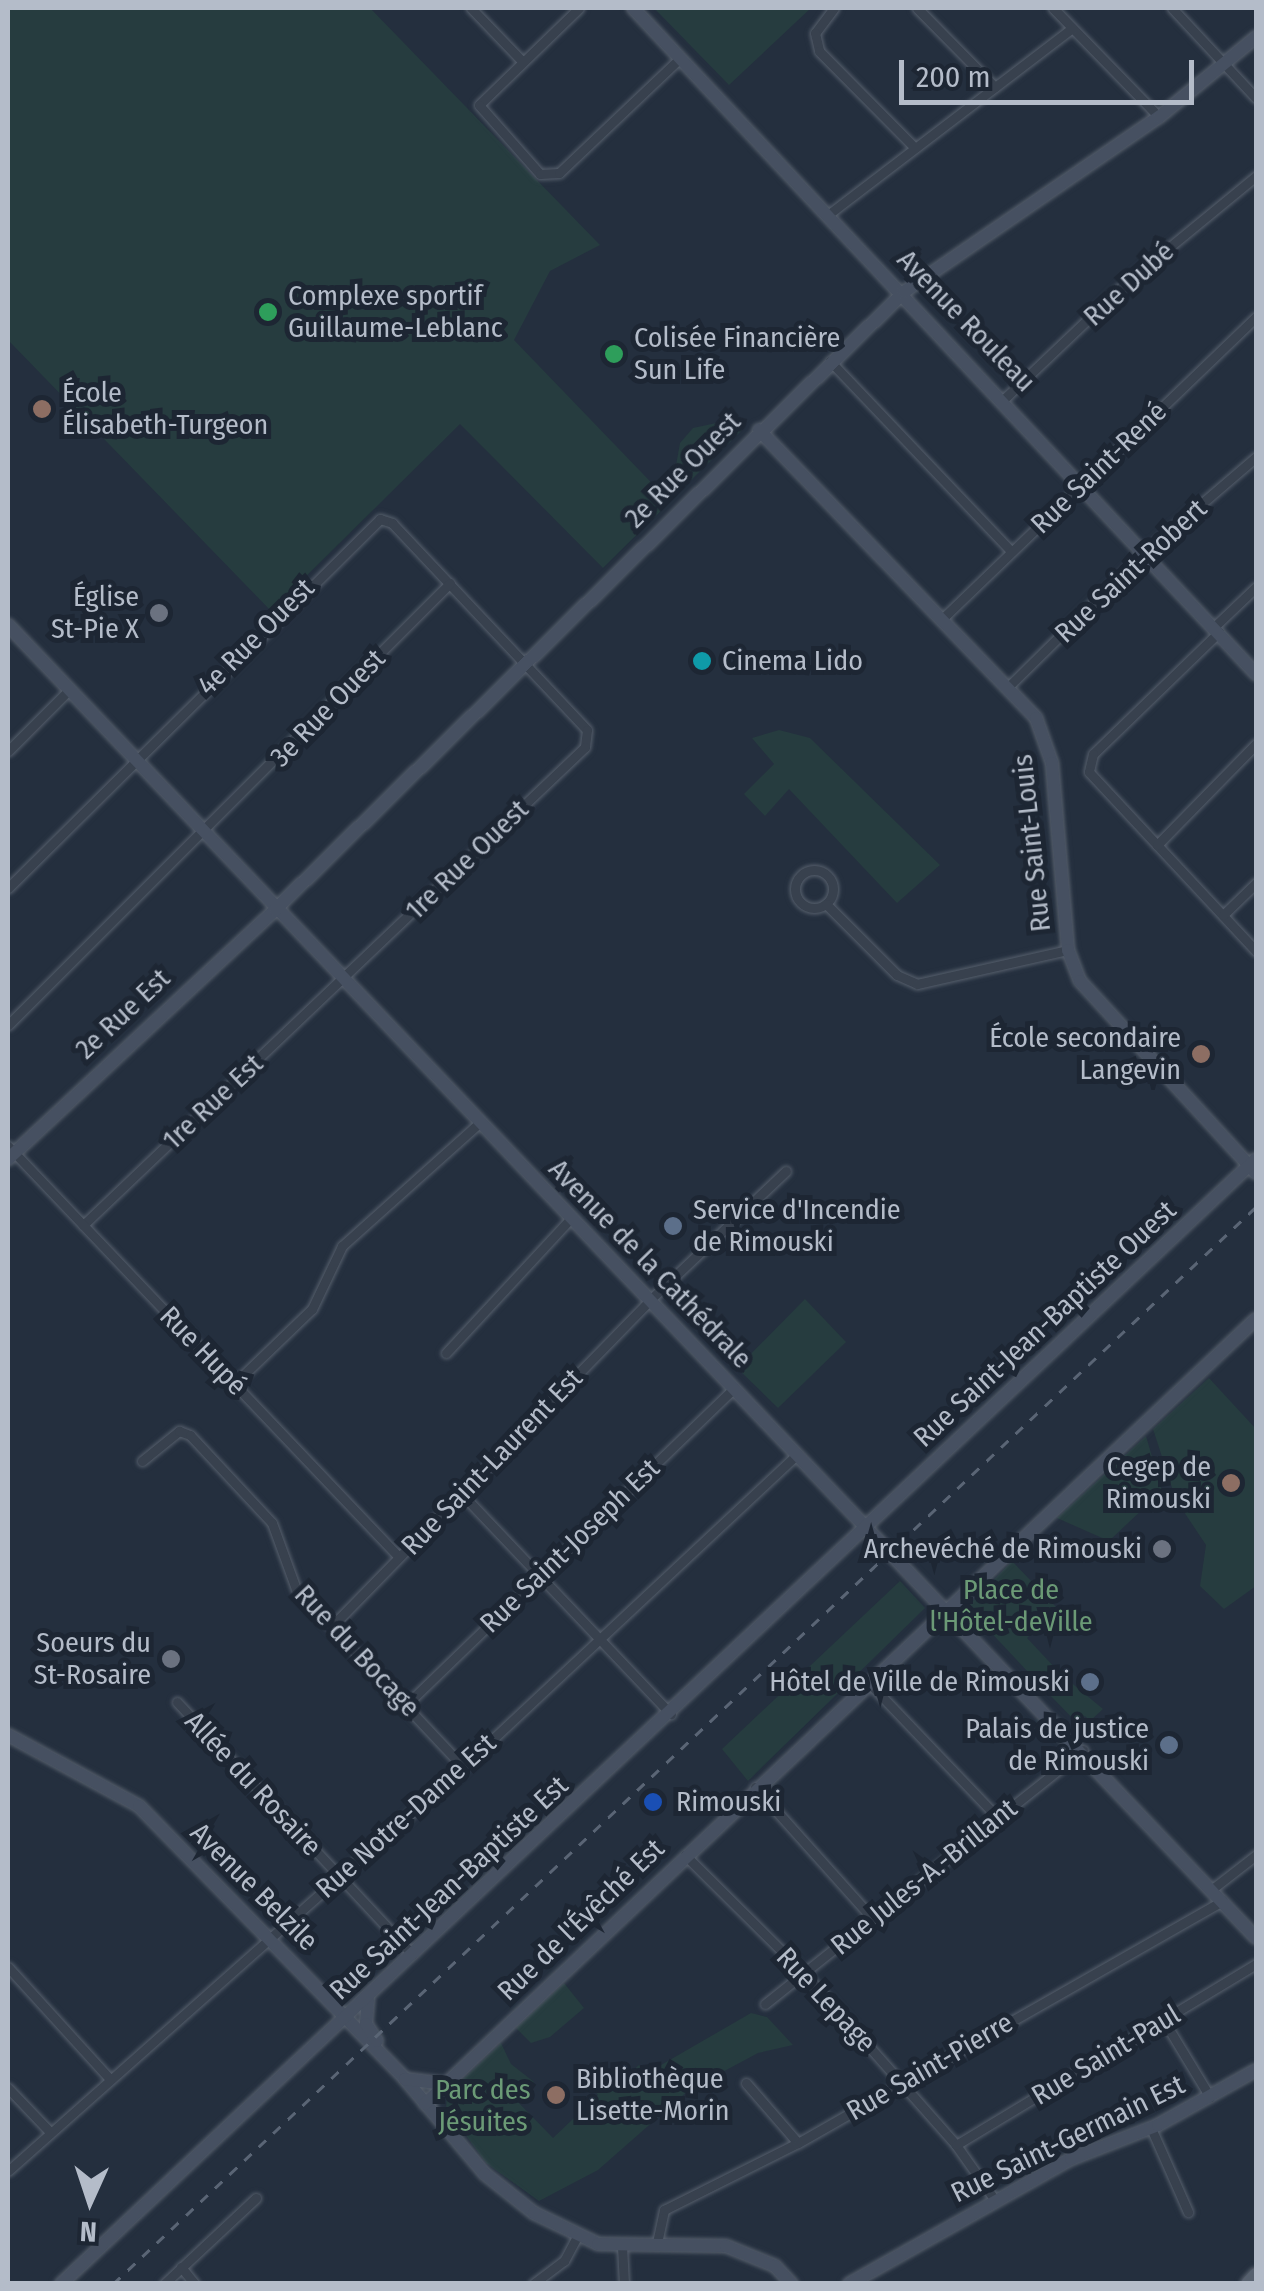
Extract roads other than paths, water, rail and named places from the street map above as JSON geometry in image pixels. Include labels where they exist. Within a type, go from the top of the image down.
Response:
[{"type":"main road","points":[[1248,2284],[1256,2275]]},
{"type":"street","points":[[471,8],[522,61]]},
{"type":"street","points":[[579,8],[479,105],[540,174],[553,176],[680,58]]},
{"type":"street","name":"Avenue Rouleau","points":[[633,8],[1005,398],[1256,674]]},
{"type":"street","points":[[834,8],[815,34],[818,51],[915,148]]},
{"type":"street","points":[[917,8],[994,87]]},
{"type":"street","points":[[1052,8],[1159,118]]},
{"type":"street","points":[[1172,8],[1256,98]]},
{"type":"street","points":[[829,214],[1072,28]]},
{"type":"street","name":"2e Rue Ouest","points":[[275,910],[829,360],[904,292],[1159,118],[1226,66],[1256,37]]},
{"type":"street","name":"Rue Dubé","points":[[1005,398],[1127,282],[1256,176]]},
{"type":"street","name":"Rue Saint-René","points":[[942,619],[1256,317]]},
{"type":"street","points":[[829,360],[1012,551]]},
{"type":"street","name":"Rue Saint-Louis","points":[[759,430],[1036,718],[1052,764],[1068,950],[1089,994],[1254,1166]]},
{"type":"street","name":"Rue Saint-Robert","points":[[1008,688],[1144,554],[1256,457]]},
{"type":"street","name":"4e Rue Ouest","points":[[8,888],[380,519],[392,523],[450,583]]},
{"type":"street","points":[[450,583],[524,662]]},
{"type":"street","name":"3e Rue Ouest","points":[[8,1024],[206,833],[450,583]]},
{"type":"street","points":[[1256,587],[1093,754],[1089,772],[1256,951]]},
{"type":"street","name":"Avenue de la Cathédrale","points":[[8,625],[275,910],[1083,1750],[1256,1938]]},
{"type":"street","name":"1re Rue Ouest","points":[[343,979],[589,739],[524,662]]},
{"type":"street","points":[[8,751],[68,690]]},
{"type":"street","points":[[1157,845],[1256,744]]},
{"type":"street","points":[[826,904],[832,894],[828,877],[818,871],[801,876],[795,887],[802,904],[826,904],[897,975],[917,984],[1068,950]]},
{"type":"street","points":[[1223,915],[1256,883]]},
{"type":"street","name":"2e Rue Est","points":[[10,1152],[275,910]]},
{"type":"street","name":"1re Rue Est","points":[[83,1225],[343,979]]},
{"type":"street","points":[[234,1384],[312,1309],[342,1246],[480,1122]]},
{"type":"street","name":"Rue Hupé","points":[[10,1152],[399,1556]]},
{"type":"street","name":"Rue Saint-Jean-Baptiste Ouest","points":[[868,1526],[1254,1166]]},
{"type":"street","name":"Rue Saint-Laurent Est","points":[[333,1625],[650,1299],[786,1171]]},
{"type":"street","points":[[446,1353],[571,1218]]},
{"type":"street","name":"Rue de l'Évêché Est","points":[[425,2104],[755,1787],[1256,1319]]},
{"type":"street","name":"Rue Saint-Joseph Est","points":[[407,1704],[734,1388]]},
{"type":"street","name":"Rue du Bocage","points":[[142,1461],[180,1431],[190,1435],[272,1522],[296,1590],[463,1767]]},
{"type":"street","name":"Rue Notre-Dame Est","points":[[8,2170],[108,2077],[463,1767],[798,1453]]},
{"type":"street","points":[[461,1493],[671,1714]]},
{"type":"street","name":"Rue Saint-Jean-Baptiste Est","points":[[60,2284],[347,2019],[868,1526]]},
{"type":"street","points":[[868,1681],[997,1817]]},
{"type":"street","name":"Allée du Rosaire","points":[[177,1702],[412,1954]]},
{"type":"street","name":"Avenue Belzile","points":[[8,1735],[138,1806],[388,2061],[506,2194],[576,2238],[622,2246],[726,2246],[775,2266],[792,2284]]},
{"type":"street","name":"Rue Jules-A.-Brillant","points":[[764,2004],[1083,1750]]},
{"type":"street","points":[[755,1787],[872,1918]]},
{"type":"street","name":"Rue Lepage","points":[[684,1855],[804,1973],[956,2146],[995,2200]]},
{"type":"street","points":[[1211,1890],[1256,1856]]},
{"type":"street","name":"Rue Saint-Pierre","points":[[657,2243],[664,2210],[798,2144],[1223,1901]]},
{"type":"street","name":"Rue Saint-Paul","points":[[956,2146],[1256,1964]]},
{"type":"street","points":[[8,1967],[108,2077]]},
{"type":"street","points":[[369,1997],[366,2024],[388,2061]]},
{"type":"street","points":[[1164,2022],[1210,2097]]},
{"type":"street","name":"Rue Saint-Germain Est","points":[[849,2284],[1071,2159],[1151,2128],[1256,2070]]},
{"type":"street","points":[[405,2079],[445,2084]]},
{"type":"street","points":[[746,2083],[798,2144]]},
{"type":"street","points":[[8,2088],[49,2131]]},
{"type":"street","points":[[1151,2128],[1188,2212]]},
{"type":"street","points":[[164,2284],[256,2198]]},
{"type":"street","points":[[533,2284],[564,2262],[576,2238]]},
{"type":"street","points":[[622,2246],[624,2284]]},
{"type":"street","points":[[181,2268],[195,2284]]},
{"type":"railway","points":[[113,2284],[1256,1207]]},
{"type":"place","name":"Complexe sportif Guillaume-Leblanc","points":[[268,312]]},
{"type":"place","name":"Colisée Financière Sun Life","points":[[614,354]]},
{"type":"place","name":"École Élisabeth-Turgeon","points":[[42,409]]},
{"type":"place","name":"Église St-Pie X","points":[[159,613]]},
{"type":"place","name":"Cinema Lido","points":[[702,661]]},
{"type":"place","name":"École secondaire Langevin","points":[[1201,1054]]},
{"type":"place","name":"Service d'Incendie de Rimouski","points":[[673,1226]]},
{"type":"place","name":"Cegep de Rimouski","points":[[1231,1483]]},
{"type":"place","name":"Archevéché de Rimouski","points":[[1162,1549]]},
{"type":"place","name":"Soeurs du St-Rosaire","points":[[171,1659]]},
{"type":"place","name":"Hôtel de Ville de Rimouski","points":[[1090,1682]]},
{"type":"place","name":"Palais de justice de Rimouski","points":[[1169,1745]]},
{"type":"place","name":"Rimouski","points":[[653,1802]]},
{"type":"place","name":"Bibliothèque Lisette-Morin","points":[[556,2095]]},
{"type":"park label","name":"Place de l'Hôtel-deVille","points":[[1011,1606]]},
{"type":"park label","name":"Parc des Jésuites","points":[[483,2106]]}]
